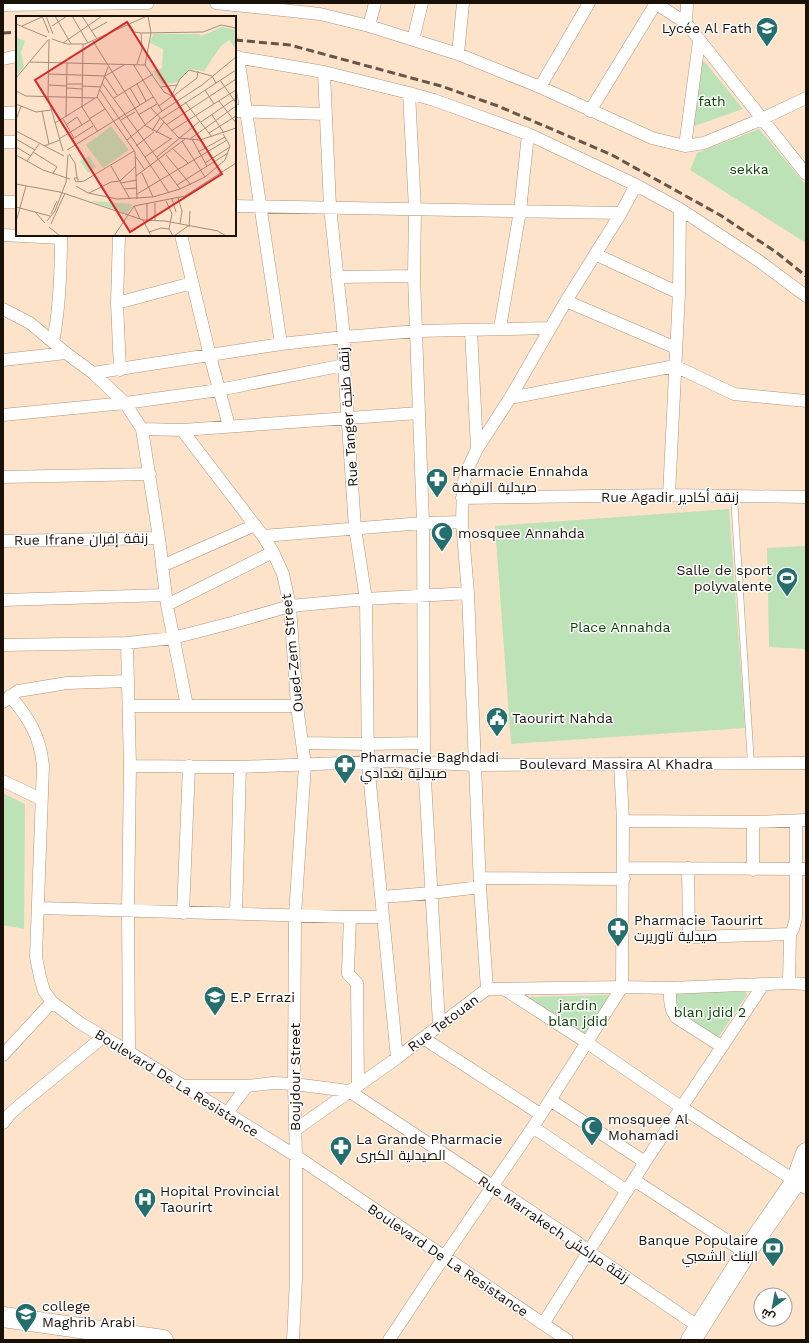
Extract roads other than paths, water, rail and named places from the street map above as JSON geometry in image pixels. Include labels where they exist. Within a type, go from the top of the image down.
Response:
[{"type":"main road","points":[[695,1333],[746,1253],[801,1184],[806,1153]]},
{"type":"main road","points":[[3,1317],[162,1340]]},
{"type":"street","points":[[3,5],[148,3]]},
{"type":"street","points":[[216,3],[320,14],[369,26],[458,54],[540,87],[652,138],[685,146],[704,144],[806,98]]},
{"type":"street","points":[[369,26],[375,3]]},
{"type":"street","points":[[413,40],[422,3]]},
{"type":"street","points":[[458,54],[463,3]]},
{"type":"street","points":[[540,87],[589,3]]},
{"type":"street","points":[[590,111],[656,3],[686,24],[806,174]]},
{"type":"street","points":[[686,24],[687,3]]},
{"type":"street","points":[[685,146],[699,41]]},
{"type":"street","points":[[3,59],[16,56]]},
{"type":"street","points":[[281,344],[261,206],[241,111],[236,57],[324,72],[409,93],[434,100],[528,134],[636,185],[680,209],[759,261],[806,296]]},
{"type":"street","name":"Rue Tanger زنقة طنجة","points":[[324,72],[330,207],[344,337],[344,365],[355,528],[366,599],[368,763],[397,1058]]},
{"type":"street","points":[[409,93],[415,209],[414,276],[423,523],[424,763],[439,1024]]},
{"type":"street","points":[[241,111],[325,114]]},
{"type":"street","points":[[3,113],[16,113]]},
{"type":"street","points":[[500,328],[520,211],[528,134]]},
{"type":"street","points":[[3,142],[16,142]]},
{"type":"street","points":[[487,989],[480,882],[468,593],[462,522],[463,485],[468,468],[477,449],[510,398],[550,328],[636,185]]},
{"type":"street","points":[[3,202],[16,202]]},
{"type":"street","points":[[236,206],[620,212]]},
{"type":"street","points":[[669,495],[679,293],[680,209]]},
{"type":"street","points":[[3,236],[61,236],[60,296],[53,342]]},
{"type":"street","points":[[119,236],[117,303],[120,370]]},
{"type":"street","points":[[181,236],[210,356],[229,426]]},
{"type":"street","points":[[595,254],[679,293]]},
{"type":"street","points":[[337,277],[414,276]]},
{"type":"street","points":[[117,303],[192,283]]},
{"type":"street","points":[[566,301],[676,348]]},
{"type":"street","points":[[3,309],[30,323],[93,373],[126,404],[142,429],[159,538],[166,600],[187,706]]},
{"type":"street","points":[[93,373],[281,344],[344,337],[417,331],[550,328]]},
{"type":"street","points":[[471,330],[477,449]]},
{"type":"street","points":[[3,360],[66,353]]},
{"type":"street","points":[[3,415],[126,404],[219,390],[344,365]]},
{"type":"street","points":[[510,398],[675,366],[734,394],[806,401]]},
{"type":"street","points":[[142,429],[182,430],[419,413]]},
{"type":"street","name":"Oued-Zem Street","points":[[182,430],[263,536],[273,552],[283,574],[290,606],[298,706],[305,765]]},
{"type":"street","points":[[3,477],[150,474]]},
{"type":"street","name":"Rue Agadir زنقة أكادير","points":[[462,498],[669,495],[806,497]]},
{"type":"street","points":[[263,536],[423,523],[462,522]]},
{"type":"street","points":[[162,566],[255,525]]},
{"type":"street","name":"Rue Ifrane زنقة إفران","points":[[3,541],[159,538]]},
{"type":"street","points":[[3,600],[166,600],[273,552]]},
{"type":"street","points":[[3,645],[127,643],[173,638],[290,606],[366,599],[468,593]]},
{"type":"street","points":[[127,643],[130,706],[128,911],[129,1052]]},
{"type":"street","points":[[8,695],[67,683],[128,682]]},
{"type":"street","name":"Boulevard De La Resistance","points":[[8,695],[23,711],[38,738],[41,750],[43,766],[39,908],[36,957],[44,990],[52,1002],[80,1023],[296,1156],[567,1340]]},
{"type":"street","points":[[130,706],[298,706]]},
{"type":"street","points":[[302,743],[424,743]]},
{"type":"street","name":"Boulevard Massira Al Khadra","points":[[130,766],[240,767],[391,761],[475,765],[806,763]]},
{"type":"street","points":[[389,1340],[533,1127],[622,986],[623,821],[620,764]]},
{"type":"street","name":"Boujdour Street","points":[[293,1340],[296,1278],[296,1156],[294,1084],[295,915],[305,765]]},
{"type":"street","points":[[183,913],[189,766]]},
{"type":"street","points":[[236,914],[240,767]]},
{"type":"street","points":[[3,781],[41,799]]},
{"type":"street","points":[[623,821],[753,822],[801,820],[801,869],[796,918],[790,934],[789,983]]},
{"type":"street","points":[[753,822],[754,870]]},
{"type":"street","points":[[382,897],[431,894],[480,882],[623,874],[688,868],[754,870],[801,869]]},
{"type":"street","points":[[688,868],[689,931],[691,935],[695,937],[790,934]]},
{"type":"street","points":[[39,908],[183,913],[383,917]]},
{"type":"street","points":[[184,1086],[247,1086],[261,1083],[354,1088],[357,983],[348,974],[350,917]]},
{"type":"street","name":"Rue Tetouan","points":[[295,1130],[397,1058],[439,1024],[487,989],[622,986],[670,988],[789,983],[806,984]]},
{"type":"street","points":[[543,1324],[645,1162],[763,984]]},
{"type":"street","points":[[670,988],[670,1008],[672,1013],[677,1018],[722,1046]]},
{"type":"street","points":[[504,989],[586,1042],[681,1107],[801,1184]]},
{"type":"street","points":[[3,1055],[52,1002]]},
{"type":"street","points":[[3,1123],[20,1105],[103,1037]]},
{"type":"street","points":[[423,1038],[540,1114]]},
{"type":"street","points":[[227,1113],[247,1086]]},
{"type":"street","name":"Rue Marrakech زنقة مراكش","points":[[354,1088],[492,1186],[577,1242],[695,1333]]},
{"type":"street","points":[[550,1100],[645,1162]]},
{"type":"street","points":[[533,1127],[627,1191]]},
{"type":"street","points":[[634,1180],[746,1253]]},
{"type":"lane","points":[[734,497],[751,764]]},
{"type":"railway","points":[[3,33],[16,32]]},
{"type":"railway","points":[[236,40],[290,45],[441,86],[498,106],[612,155],[720,215],[776,252],[806,276]]},
{"type":"place","name":"Lycée Al Fath","points":[[767,48]]},
{"type":"place","name":"Pharmacie Ennahda صيدلية النهضة","points":[[437,498]]},
{"type":"place","name":"mosquee Annahda","points":[[442,552]]},
{"type":"place","name":"Salle de sport polyvalente","points":[[787,598]]},
{"type":"place","name":"Taourirt Nahda","points":[[497,738]]},
{"type":"place","name":"Pharmacie Baghdadi صيدلية بغدادي","points":[[345,784]]},
{"type":"place","name":"Pharmacie Taourirt صيدلية تاوريرت","points":[[618,948]]},
{"type":"place","name":"E.P Errazi","points":[[215,1016]]},
{"type":"place","name":"mosquee Al Mohamadi","points":[[592,1146]]},
{"type":"place","name":"La Grande Pharmacie الصيدلية الكبرى","points":[[341,1166]]},
{"type":"place","name":"Hopital Provincial Taourirt","points":[[145,1218]]},
{"type":"place","name":"Banque Populaire البنك الشعبي","points":[[773,1268]]},
{"type":"place","name":"college Maghrib Arabi","points":[[26,1334]]},
{"type":"park label","name":"fath","points":[[712,101]]},
{"type":"park label","name":"sekka","points":[[749,169]]},
{"type":"park label","name":"Place Annahda","points":[[620,627]]},
{"type":"park label","name":"blan jdid 2","points":[[710,1012]]},
{"type":"park label","name":"jardin blan jdid","points":[[578,1014]]}]
